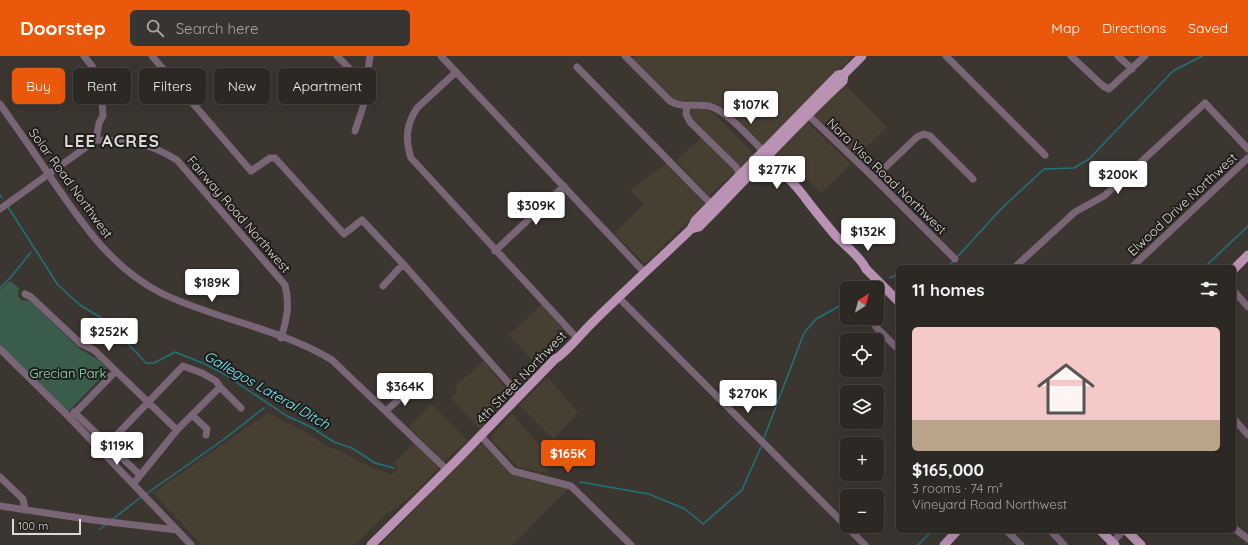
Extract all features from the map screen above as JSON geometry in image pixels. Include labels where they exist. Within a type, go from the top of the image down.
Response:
[{"type":"main road","name":"4th Street Northwest","points":[[714,206],[728,197],[763,156],[805,112],[843,81],[844,74],[862,56]]},
{"type":"main road","name":"4th Street Northwest","points":[[371,545],[481,436],[555,359],[563,348],[568,346],[577,338],[692,229],[699,227],[739,176],[763,156]]},
{"type":"main road","points":[[763,156],[792,191],[812,208],[850,251],[852,258],[866,268],[896,299]]},
{"type":"main road","points":[[1236,267],[1248,255]]},
{"type":"main road","points":[[944,545],[955,533]]},
{"type":"main road","points":[[1103,533],[1112,544]]},
{"type":"main road","points":[[1129,533],[1141,545]]},
{"type":"street","points":[[0,209],[48,173],[96,140],[99,123],[103,116],[101,85],[92,66],[84,56]]},
{"type":"street","points":[[152,56],[251,171],[270,158],[275,158],[344,234],[362,220],[514,389],[522,393]]},
{"type":"street","points":[[337,56],[349,68]]},
{"type":"street","points":[[368,68],[370,56]]},
{"type":"street","points":[[441,56],[645,273]]},
{"type":"street","points":[[625,56],[670,101],[675,104],[687,106],[711,106],[732,120],[763,156]]},
{"type":"street","points":[[946,56],[1045,155]]},
{"type":"street","points":[[1071,56],[1102,86],[1109,89],[1145,56]]},
{"type":"street","points":[[1118,56],[1132,69]]},
{"type":"street","points":[[577,67],[714,206]]},
{"type":"street","points":[[456,72],[417,108],[407,130],[408,149],[411,158],[417,167],[577,338]]},
{"type":"street","points":[[1017,265],[1075,212],[1104,196],[1205,103],[1248,149]]},
{"type":"street","name":"Solar Road Northwest","points":[[0,104],[91,236],[114,260],[142,282],[177,300],[310,348],[332,360],[447,470]]},
{"type":"street","points":[[355,130],[363,104]]},
{"type":"street","points":[[687,106],[686,114],[690,122],[732,163],[738,171],[739,176]]},
{"type":"street","name":"Nara Visa Road Northwest","points":[[805,112],[955,259]]},
{"type":"street","points":[[874,178],[917,137],[924,134],[930,136],[973,179]]},
{"type":"street","name":"Fairway Road Northwest","points":[[96,140],[124,140],[144,144],[158,149],[177,160],[285,285],[289,298],[286,321],[281,338]]},
{"type":"street","name":"Elwood Drive Northwest","points":[[1134,265],[1248,158]]},
{"type":"street","points":[[495,251],[564,186]]},
{"type":"street","points":[[383,286],[403,264]]},
{"type":"street","points":[[1236,293],[1248,307]]},
{"type":"street","points":[[26,294],[80,343],[94,350],[147,403],[177,430]]},
{"type":"street","points":[[618,298],[866,545]]},
{"type":"street","points":[[876,327],[896,347]]},
{"type":"street","points":[[0,349],[72,415],[108,444],[140,475]]},
{"type":"street","points":[[108,444],[183,366],[202,373],[216,381],[241,408]]},
{"type":"street","points":[[72,415],[115,372]]},
{"type":"street","points":[[134,483],[177,430],[222,389]]},
{"type":"street","points":[[386,411],[410,389]]},
{"type":"street","points":[[72,415],[191,545]]},
{"type":"street","points":[[192,415],[207,429],[206,435]]},
{"type":"street","points":[[1236,421],[1248,435]]},
{"type":"street","points":[[481,436],[513,471],[572,486],[631,545]]},
{"type":"street","points":[[0,478],[23,499],[25,510]]},
{"type":"street","points":[[0,506],[177,530]]},
{"type":"street","points":[[1236,530],[1248,539]]},
{"type":"street","points":[[1009,533],[1021,545]]},
{"type":"street","points":[[1053,533],[1064,545]]},
{"type":"street","points":[[1112,544],[1121,533]]},
{"type":"shaded area","points":[[635,56],[853,56],[762,146],[719,105],[710,102],[674,101],[632,59]]},
{"type":"shaded area","points":[[843,83],[887,127],[857,156],[814,116],[814,113]]},
{"type":"shaded area","points":[[692,109],[704,109],[712,112],[754,153],[754,157],[741,170],[691,120],[690,115]]},
{"type":"shaded area","points":[[807,122],[851,164],[821,193],[806,178],[798,185],[774,156]]},
{"type":"shaded area","points":[[703,136],[736,171],[709,196],[676,161]]},
{"type":"shaded area","points":[[667,163],[705,204],[645,264],[614,233],[644,204],[630,190]]},
{"type":"shaded area","points":[[542,304],[569,332],[569,336],[539,367],[509,335]]},
{"type":"shaded area","points":[[484,361],[510,394],[480,429],[451,398],[458,391],[454,387]]},
{"type":"shaded area","points":[[548,377],[578,413],[553,439],[519,405]]},
{"type":"shaded area","points":[[431,404],[468,441],[444,462],[409,427]]},
{"type":"shaded area","points":[[268,413],[304,431],[328,447],[341,451],[360,462],[392,475],[398,467],[394,463],[414,443],[439,468],[412,496],[383,517],[355,545],[202,545],[153,493]]},
{"type":"shaded area","points":[[512,413],[553,461],[547,473],[518,467],[490,438]]},
{"type":"shaded area","points":[[479,444],[485,444],[511,473],[569,488],[513,545],[380,545]]},
{"type":"green space","name":"Grecian Park","points":[[10,281],[19,288],[18,296],[21,300],[30,301],[80,349],[99,360],[108,370],[68,412],[0,345],[0,290]]},
{"type":"waterway","points":[[957,257],[1003,207],[1044,169],[1074,168],[1089,159],[1173,71],[1202,56]]},
{"type":"waterway","name":"Gallegos Lateral Ditch","points":[[8,207],[58,285],[80,305],[108,322],[146,363],[154,363],[175,352],[205,364],[224,374],[287,416],[311,427],[334,442],[352,448],[375,463],[394,468]]},
{"type":"waterway","points":[[1207,265],[1248,226]]},
{"type":"waterway","points":[[0,288],[31,252]]},
{"type":"waterway","points":[[950,265],[954,260]]},
{"type":"waterway","points":[[890,278],[896,275]]},
{"type":"waterway","points":[[764,438],[804,333],[816,319],[840,306]]},
{"type":"waterway","points":[[146,494],[223,440],[264,408]]},
{"type":"waterway","points":[[580,482],[649,494],[685,509],[703,524],[742,490],[761,447]]},
{"type":"waterway","points":[[113,519],[141,497]]},
{"type":"waterway","points":[[100,529],[105,525]]},
{"type":"waterway","points":[[918,545],[930,533]]},
{"type":"district","name":"LEE ACRES","points":[[112,140]]}]
